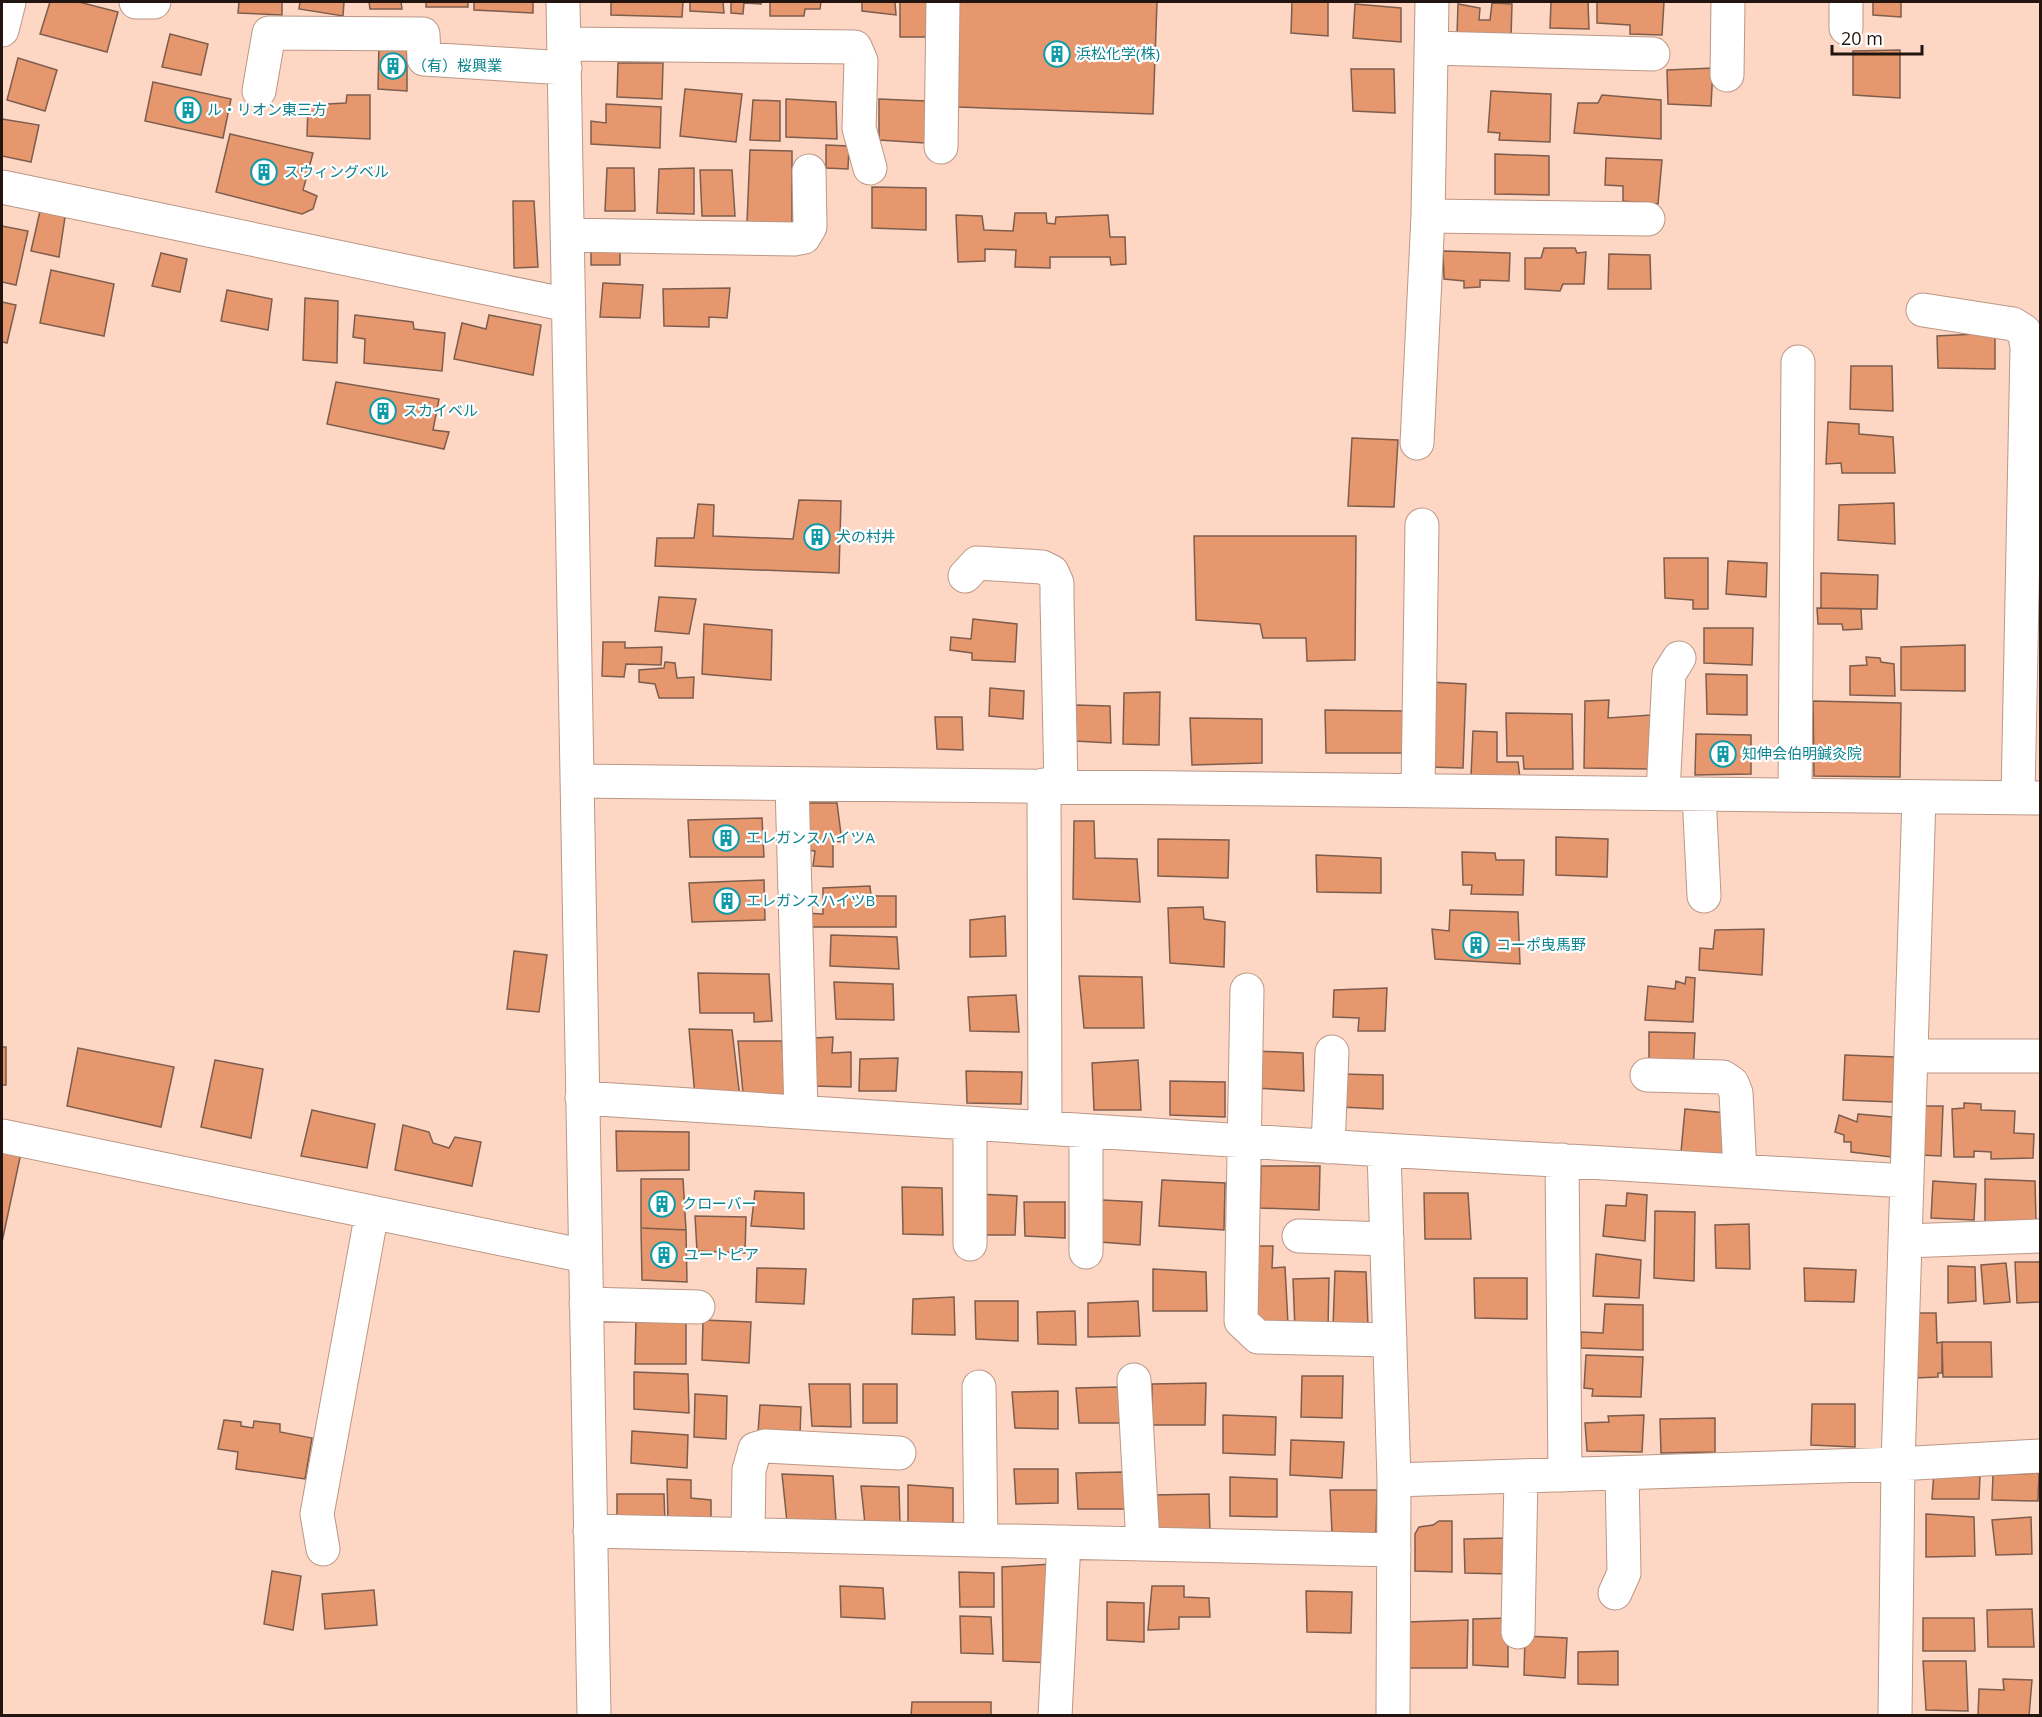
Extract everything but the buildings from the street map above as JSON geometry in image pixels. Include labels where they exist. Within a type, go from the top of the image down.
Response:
[{"type":"street","points":[[2,30],[9,2]]},
{"type":"street","points":[[136,2],[149,4],[154,2]]},
{"type":"street","points":[[563,2],[594,1716]]},
{"type":"street","points":[[941,147],[944,2]]},
{"type":"street","points":[[1417,443],[1428,216],[1432,2]]},
{"type":"street","points":[[1727,75],[1728,2]]},
{"type":"street","points":[[259,91],[269,33],[423,34],[424,59],[855,47],[861,62],[859,128],[870,168]]},
{"type":"street","points":[[1431,48],[1653,54]]},
{"type":"street","points":[[568,235],[794,239],[804,237],[810,227],[809,171]]},
{"type":"street","points":[[2,187],[568,305]]},
{"type":"street","points":[[1428,216],[1648,219]]},
{"type":"street","points":[[578,781],[2029,798],[2027,347],[2024,331],[2013,324],[1923,310]]},
{"type":"street","points":[[1795,795],[1798,362]]},
{"type":"street","points":[[1418,790],[1422,525]]},
{"type":"street","points":[[965,576],[977,563],[1042,567],[1052,572],[1057,592],[1045,1128]]},
{"type":"street","points":[[1663,793],[1668,674],[1678,658]]},
{"type":"street","points":[[792,784],[801,1112]]},
{"type":"street","points":[[1699,794],[1704,896]]},
{"type":"street","points":[[1895,1716],[1898,1464],[1913,1056],[1919,796]]},
{"type":"street","points":[[1247,990],[1241,1321],[1258,1337],[1390,1340]]},
{"type":"street","points":[[1329,1147],[1332,1052]]},
{"type":"street","points":[[1913,1056],[2040,1056]]},
{"type":"street","points":[[1647,1075],[1723,1077],[1732,1083],[1736,1094],[1740,1171]]},
{"type":"street","points":[[582,1098],[1329,1147],[1907,1181]]},
{"type":"street","points":[[970,1124],[970,1244]]},
{"type":"street","points":[[1086,1131],[1086,1252]]},
{"type":"street","points":[[2,1136],[585,1256]]},
{"type":"street","points":[[1384,1150],[1394,1480],[1393,1716]]},
{"type":"street","points":[[1562,1161],[1565,1475]]},
{"type":"street","points":[[323,1549],[317,1514],[372,1212]]},
{"type":"street","points":[[1299,1236],[1387,1239]]},
{"type":"street","points":[[1905,1241],[2040,1236]]},
{"type":"street","points":[[586,1304],[698,1307]]},
{"type":"street","points":[[1134,1380],[1143,1544]]},
{"type":"street","points":[[979,1386],[981,1540]]},
{"type":"street","points":[[748,1535],[749,1470],[755,1449],[765,1446],[899,1453]]},
{"type":"street","points":[[1394,1480],[1898,1464],[2040,1456]]},
{"type":"street","points":[[1616,1593],[1624,1573],[1622,1473]]},
{"type":"street","points":[[1518,1632],[1521,1476]]},
{"type":"street","points":[[590,1531],[1394,1550]]},
{"type":"street","points":[[1055,1716],[1064,1542]]},
{"type":"place","name":"浜松化学(株)","points":[[1057,54]]},
{"type":"place","name":"（有）桜興業","points":[[393,66]]},
{"type":"place","name":"ル・リオン東三方","points":[[188,110]]},
{"type":"place","name":"スウィングベル","points":[[264,172]]},
{"type":"place","name":"スカイベル","points":[[383,411]]},
{"type":"place","name":"犬の村井","points":[[817,537]]},
{"type":"place","name":"知伸会伯明鍼灸院","points":[[1723,754]]},
{"type":"place","name":"エレガンスハイツA","points":[[726,838]]},
{"type":"place","name":"エレガンスハイツB","points":[[727,901]]},
{"type":"place","name":"コーポ曳馬野","points":[[1476,945]]},
{"type":"place","name":"クローバー","points":[[662,1204]]},
{"type":"place","name":"ユートピア","points":[[664,1255]]}]
